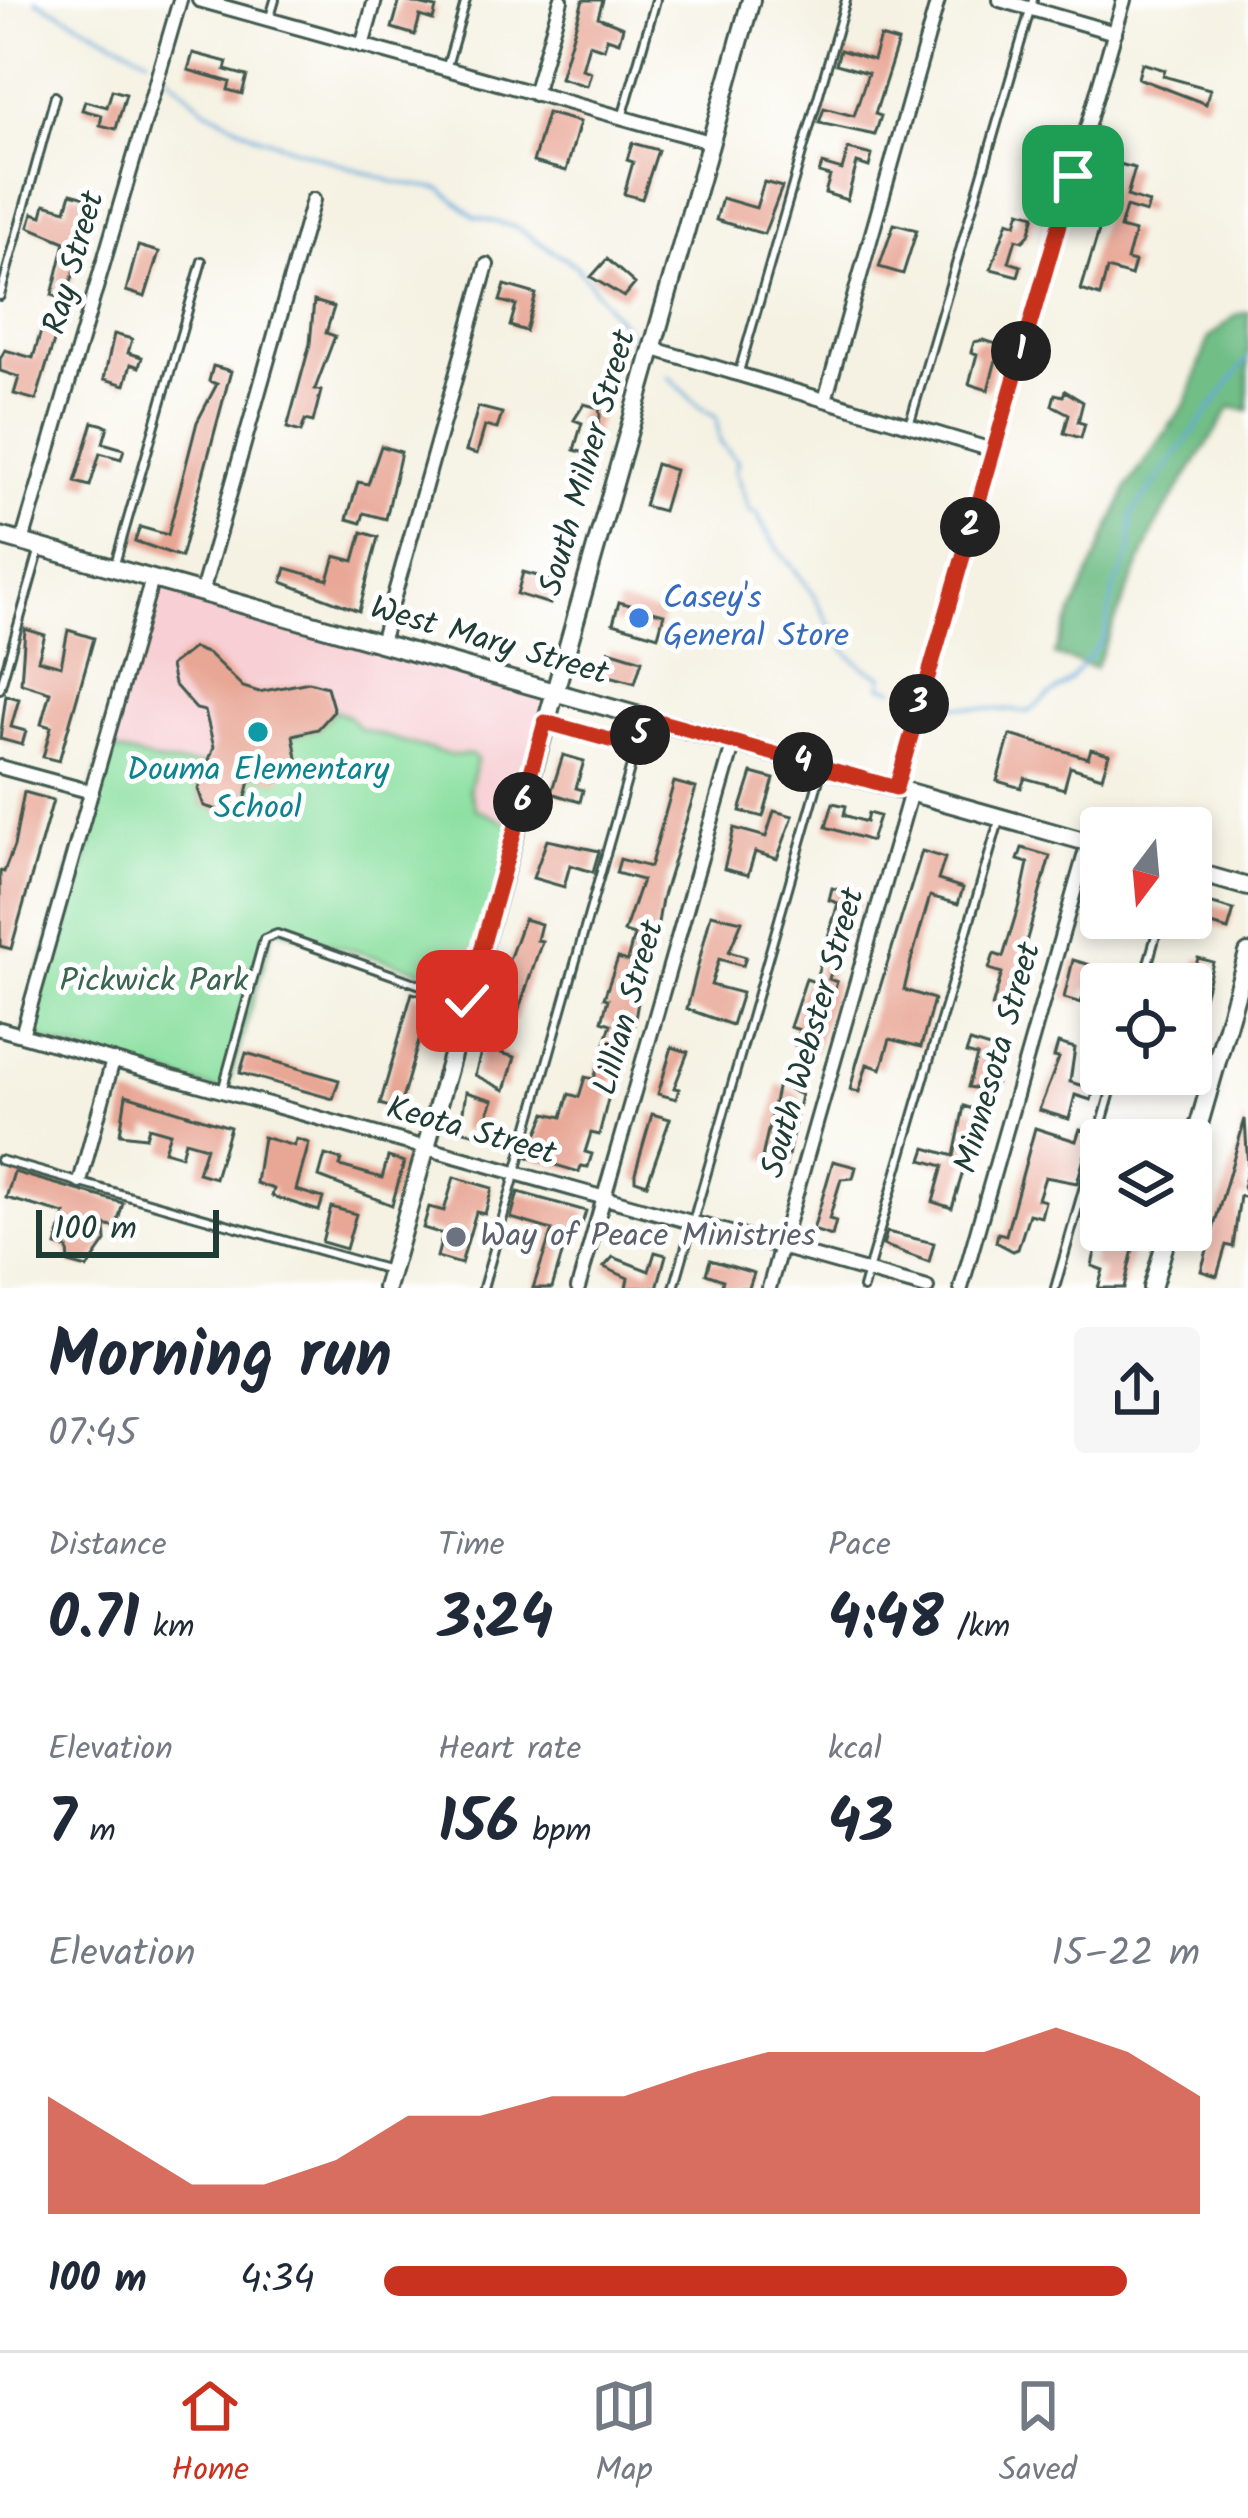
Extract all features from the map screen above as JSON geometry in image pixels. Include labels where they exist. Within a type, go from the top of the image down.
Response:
[{"type":"main road","name":"South Milner Street","points":[[388,1279],[751,0]]},
{"type":"main road","name":"West Mary Street","points":[[0,536],[1080,840]]},
{"type":"main road","points":[[1212,877],[1248,887]]},
{"type":"main road","points":[[1200,1119],[1248,953]]},
{"type":"main road","points":[[1155,1287],[1164,1251]]},
{"type":"street","name":"Ray Street","points":[[31,544],[179,0]]},
{"type":"street","points":[[199,0],[710,142]]},
{"type":"street","points":[[362,46],[375,0]]},
{"type":"street","points":[[534,94],[561,0]]},
{"type":"street","points":[[825,400],[938,0]]},
{"type":"street","points":[[1000,0],[1031,4],[1115,33]]},
{"type":"street","name":"South Webster Street","points":[[769,1288],[992,450],[1124,0]]},
{"type":"street","points":[[202,592],[313,200]]},
{"type":"street","points":[[381,643],[487,265]]},
{"type":"street","points":[[654,350],[992,450]]},
{"type":"street","points":[[22,1035],[152,578]]},
{"type":"street","name":"Lillian Street","points":[[578,1288],[734,742]]},
{"type":"street","points":[[0,767],[92,792]]},
{"type":"street","name":"Minnesota Street","points":[[961,1288],[1080,894]]},
{"type":"street","name":"Keota Street","points":[[0,1029],[927,1288]]},
{"type":"street","points":[[80,1181],[113,1060]]},
{"type":"lane","points":[[269,21],[275,0]]},
{"type":"lane","points":[[446,70],[466,0]]},
{"type":"lane","points":[[622,118],[656,0]]},
{"type":"lane","points":[[738,375],[846,0]]},
{"type":"lane","points":[[910,426],[1031,4]]},
{"type":"lane","points":[[0,296],[55,96]]},
{"type":"lane","points":[[114,568],[202,261]]},
{"type":"lane","points":[[0,688],[31,544]]},
{"type":"lane","points":[[483,1288],[644,717]]},
{"type":"lane","points":[[545,722],[617,742],[638,740]]},
{"type":"lane","points":[[674,1288],[823,767]]},
{"type":"lane","points":[[863,1288],[1000,818]]},
{"type":"lane","points":[[222,1091],[264,939],[277,934],[467,1001]]},
{"type":"lane","points":[[1055,1288],[1110,1095]]},
{"type":"lane","points":[[0,1160],[388,1279]]},
{"type":"shaded area","points":[[152,579],[554,692],[471,985],[70,868]]},
{"type":"green space","points":[[1248,312],[1248,411],[1231,407],[1157,523],[1095,668],[1054,655],[1128,486],[1186,403],[1209,338],[1236,315]]},
{"type":"green space","name":"Pickwick Park","points":[[334,711],[349,716],[360,729],[449,755],[472,755],[477,759],[469,789],[476,809],[516,827],[471,985],[274,928],[226,1092],[22,1035],[70,868],[83,871],[98,817],[88,803],[104,747],[163,763],[204,765],[198,789],[203,805],[231,814],[245,801],[252,773],[277,781],[293,735],[318,729]]},
{"type":"building","points":[[400,0],[436,8],[433,20],[420,16],[415,35],[392,28]]},
{"type":"building","points":[[583,0],[603,0],[598,17],[623,27],[619,42],[607,38],[604,49],[589,44],[582,69],[591,72],[587,86],[560,78]]},
{"type":"building","points":[[880,37],[898,42],[875,114],[881,116],[875,135],[819,123],[824,108],[854,116],[868,73],[836,64],[840,50],[873,60]]},
{"type":"building","points":[[193,53],[227,62],[225,70],[247,76],[242,94],[228,90],[230,82],[188,70]]},
{"type":"building","points":[[1142,63],[1165,70],[1163,76],[1210,89],[1206,104],[1138,78]]},
{"type":"building","points":[[112,90],[126,94],[116,129],[100,125],[102,115],[82,110],[85,101],[107,107]]},
{"type":"building","points":[[547,113],[580,122],[566,171],[533,162]]},
{"type":"building","points":[[632,143],[658,150],[642,199],[624,194],[633,162],[627,160]]},
{"type":"building","points":[[848,149],[872,155],[869,167],[857,163],[847,200],[825,193],[830,176],[819,173],[822,164],[842,170]]},
{"type":"building","points":[[1119,164],[1135,168],[1127,196],[1149,203],[1146,213],[1126,207],[1120,228],[1135,232],[1127,260],[1135,262],[1131,276],[1107,269],[1100,296],[1081,290]]},
{"type":"building","points":[[764,182],[782,187],[764,234],[716,220],[722,198],[756,208]]},
{"type":"building","points":[[71,193],[97,200],[92,216],[84,213],[70,261],[78,263],[64,299],[52,295],[65,242],[29,227],[33,213],[42,216],[45,204],[66,210]]},
{"type":"building","points":[[1020,211],[1035,215],[1029,235],[1023,241],[1016,239],[1009,262],[1021,266],[1018,276],[991,269],[1008,221],[1016,224]]},
{"type":"building","points":[[894,224],[917,230],[903,274],[879,267]]},
{"type":"building","points":[[138,246],[159,252],[145,297],[126,291]]},
{"type":"building","points":[[607,259],[635,284],[624,297],[591,277]]},
{"type":"building","points":[[505,285],[536,294],[526,331],[510,326],[516,305],[500,301]]},
{"type":"building","points":[[314,301],[334,307],[326,333],[335,336],[315,389],[321,391],[313,422],[305,420],[301,432],[287,428],[310,344]]},
{"type":"building","points":[[46,314],[61,318],[36,400],[14,394],[19,377],[0,371],[0,359],[5,350],[33,358]]},
{"type":"building","points":[[114,334],[132,339],[128,353],[142,357],[139,367],[131,364],[125,385],[104,379]]},
{"type":"building","points":[[974,342],[1000,345],[988,390],[969,384],[977,354],[971,352]]},
{"type":"building","points":[[213,366],[231,371],[181,557],[135,541],[140,527],[168,535],[197,422],[217,384],[209,381]]},
{"type":"building","points":[[1065,391],[1083,402],[1078,422],[1085,424],[1081,438],[1064,433],[1069,414],[1052,405],[1055,394],[1063,396]]},
{"type":"building","points":[[584,404],[599,408],[600,417],[588,454],[574,450],[582,423],[574,420]]},
{"type":"building","points":[[478,407],[502,413],[497,429],[485,426],[477,454],[466,451]]},
{"type":"building","points":[[93,422],[108,426],[103,443],[124,449],[121,459],[100,453],[90,486],[75,482]]},
{"type":"building","points":[[381,446],[401,452],[386,519],[364,513],[361,523],[347,519],[358,482],[368,484]]},
{"type":"building","points":[[656,464],[675,470],[663,511],[644,506]]},
{"type":"building","points":[[362,532],[378,537],[359,611],[282,582],[286,568],[328,580],[335,556],[354,561]]},
{"type":"building","points":[[523,572],[556,581],[550,604],[517,594]]},
{"type":"building","name":"Casey's General Store","points":[[619,602],[664,614],[658,636],[613,623]]},
{"type":"building","points":[[25,629],[45,635],[38,660],[61,666],[68,630],[94,638],[59,761],[43,757],[51,727],[41,724],[50,692],[21,683]]},
{"type":"building","name":"Douma Elementary School","points":[[193,648],[209,654],[243,687],[259,692],[309,682],[327,687],[334,711],[318,729],[293,735],[298,764],[276,782],[252,773],[245,801],[231,814],[204,806],[198,789],[214,747],[205,711],[196,709],[174,684],[170,666]]},
{"type":"building","name":"Casey's General Store","points":[[609,650],[642,660],[635,683],[602,674]]},
{"type":"building","points":[[6,695],[19,699],[11,727],[26,731],[22,745],[0,739]]},
{"type":"building","points":[[1010,735],[1088,758],[1091,749],[1109,754],[1102,777],[1070,767],[1064,789],[1025,778],[1021,788],[997,781]]},
{"type":"building","points":[[563,755],[584,761],[576,788],[583,790],[580,802],[551,793]]},
{"type":"building","points":[[752,773],[774,779],[763,817],[740,811]]},
{"type":"building","points":[[674,782],[696,788],[662,899],[655,941],[649,939],[635,990],[640,991],[633,1030],[626,1028],[599,1135],[591,1133],[585,1152],[592,1154],[588,1167],[581,1166],[579,1172],[528,1157],[546,1113],[562,1117],[569,1094],[579,1097],[585,1077],[594,1079],[611,1024],[602,1021],[608,999],[604,998],[618,958],[627,961],[634,935],[624,932],[642,880],[616,873],[620,859],[650,867]]},
{"type":"building","points":[[24,792],[53,800],[11,949],[0,946],[0,871],[4,872],[14,846]]},
{"type":"building","points":[[833,803],[846,806],[844,815],[866,822],[868,813],[879,816],[871,841],[826,827]]},
{"type":"building","points":[[774,811],[793,816],[777,859],[755,852],[748,875],[724,869],[734,828],[766,837]]},
{"type":"building","points":[[547,840],[599,851],[593,872],[570,865],[564,887],[533,878]]},
{"type":"building","points":[[1022,848],[1050,856],[1007,1011],[992,1007],[1002,973],[989,969],[994,954],[1003,957],[1020,901],[1028,863],[1018,860]]},
{"type":"building","points":[[922,851],[945,858],[938,880],[963,888],[958,904],[930,896],[911,961],[904,990],[934,999],[921,1047],[890,1039],[881,1069],[867,1064],[859,1092],[850,1090],[857,1062]]},
{"type":"building","points":[[832,888],[862,896],[858,909],[851,907],[829,979],[837,982],[816,1051],[795,1045],[800,1030],[790,1027],[806,979],[815,982],[838,903],[829,900]]},
{"type":"building","points":[[1212,904],[1234,910],[1228,930],[1212,925]]},
{"type":"building","points":[[711,914],[742,921],[729,952],[746,957],[743,966],[719,959],[711,985],[742,993],[732,1025],[687,1009]]},
{"type":"building","points":[[524,919],[541,924],[537,940],[542,941],[515,1021],[489,1014]]},
{"type":"building","points":[[1073,960],[1083,963],[1080,1003],[1064,998]]},
{"type":"building","points":[[412,993],[431,998],[399,1110],[380,1104]]},
{"type":"building","points":[[486,1034],[505,1039],[501,1053],[515,1057],[505,1090],[475,1075]]},
{"type":"building","points":[[970,1042],[996,1050],[989,1076],[996,1082],[993,1091],[968,1087],[977,1056],[966,1053]]},
{"type":"building","points":[[1058,1043],[1075,1048],[1070,1082],[1080,1085],[1080,1095],[1092,1095],[1091,1100],[1075,1095],[1069,1119],[1039,1110],[1059,1058],[1054,1057]]},
{"type":"building","points":[[672,1047],[688,1052],[674,1088],[679,1089],[676,1099],[658,1094]]},
{"type":"building","points":[[246,1053],[339,1080],[333,1099],[240,1073]]},
{"type":"building","points":[[778,1084],[801,1095],[786,1165],[762,1158]]},
{"type":"building","points":[[466,1092],[493,1100],[480,1135],[460,1130]]},
{"type":"building","points":[[126,1095],[230,1127],[215,1178],[198,1173],[206,1147],[185,1141],[181,1156],[164,1151],[170,1133],[149,1127],[146,1137],[120,1134]]},
{"type":"building","points":[[964,1106],[981,1112],[952,1208],[933,1202],[943,1166],[922,1160],[926,1148],[954,1156]]},
{"type":"building","points":[[652,1114],[670,1119],[647,1184],[635,1180],[635,1173]]},
{"type":"building","points":[[1245,1119],[1248,1169],[1243,1187],[1248,1198],[1240,1196],[1233,1247],[1226,1245],[1217,1276],[1201,1271],[1207,1251],[1212,1251],[1212,1233]]},
{"type":"building","points":[[1035,1128],[1076,1141],[1080,1129],[1077,1183],[1045,1177],[1038,1199],[1045,1201],[1041,1217],[1029,1214],[1018,1249],[996,1242],[998,1233],[1006,1235]]},
{"type":"building","points":[[263,1137],[294,1146],[296,1139],[309,1143],[296,1190],[323,1198],[319,1211],[272,1196],[274,1189],[256,1183]]},
{"type":"building","points":[[325,1155],[342,1160],[340,1166],[382,1178],[388,1157],[404,1162],[392,1205],[319,1177]]},
{"type":"building","points":[[833,1161],[856,1167],[853,1178],[841,1179],[829,1219],[836,1221],[832,1236],[813,1230]]},
{"type":"building","points":[[14,1172],[123,1203],[116,1228],[105,1225],[106,1241],[87,1268],[69,1263],[68,1249],[56,1246],[65,1214],[6,1198]]},
{"type":"building","points":[[454,1177],[492,1188],[485,1214],[476,1212],[461,1264],[437,1257],[443,1234],[423,1228],[429,1207],[444,1211]]},
{"type":"building","points":[[518,1192],[586,1211],[578,1237],[568,1234],[552,1288],[533,1288],[552,1230],[511,1218]]},
{"type":"building","points":[[331,1207],[356,1214],[346,1249],[322,1242]]},
{"type":"building","points":[[887,1232],[934,1243],[929,1262],[883,1245]]},
{"type":"building","points":[[1095,1251],[1133,1251],[1124,1288],[1098,1288],[1103,1270],[1092,1266]]},
{"type":"building","points":[[655,1252],[666,1255],[657,1288],[626,1288],[628,1278],[604,1267],[613,1257],[649,1271]]},
{"type":"building","points":[[710,1260],[754,1273],[749,1288],[721,1288],[723,1280],[706,1274]]},
{"type":"waterway","points":[[36,0],[148,58]]},
{"type":"waterway","points":[[166,74],[205,109],[257,136],[394,182],[441,189],[475,217],[516,227],[576,266],[638,345]]},
{"type":"waterway","points":[[941,705],[1028,712],[1070,680],[1103,640],[1114,589],[1130,555],[1132,514],[1248,358]]},
{"type":"waterway","points":[[668,376],[716,417],[720,442],[738,462],[735,471],[750,512],[757,513],[836,637],[855,660],[883,676],[881,686],[894,689]]},
{"type":"place","name":"Casey's General Store","points":[[639,618]]},
{"type":"place","name":"Douma Elementary School","points":[[258,732]]},
{"type":"place","name":"Way of Peace Ministries","points":[[456,1237]]},
{"type":"route","points":[[467,1001],[545,722],[617,742],[638,740],[644,717],[896,788],[1073,176]]}]
